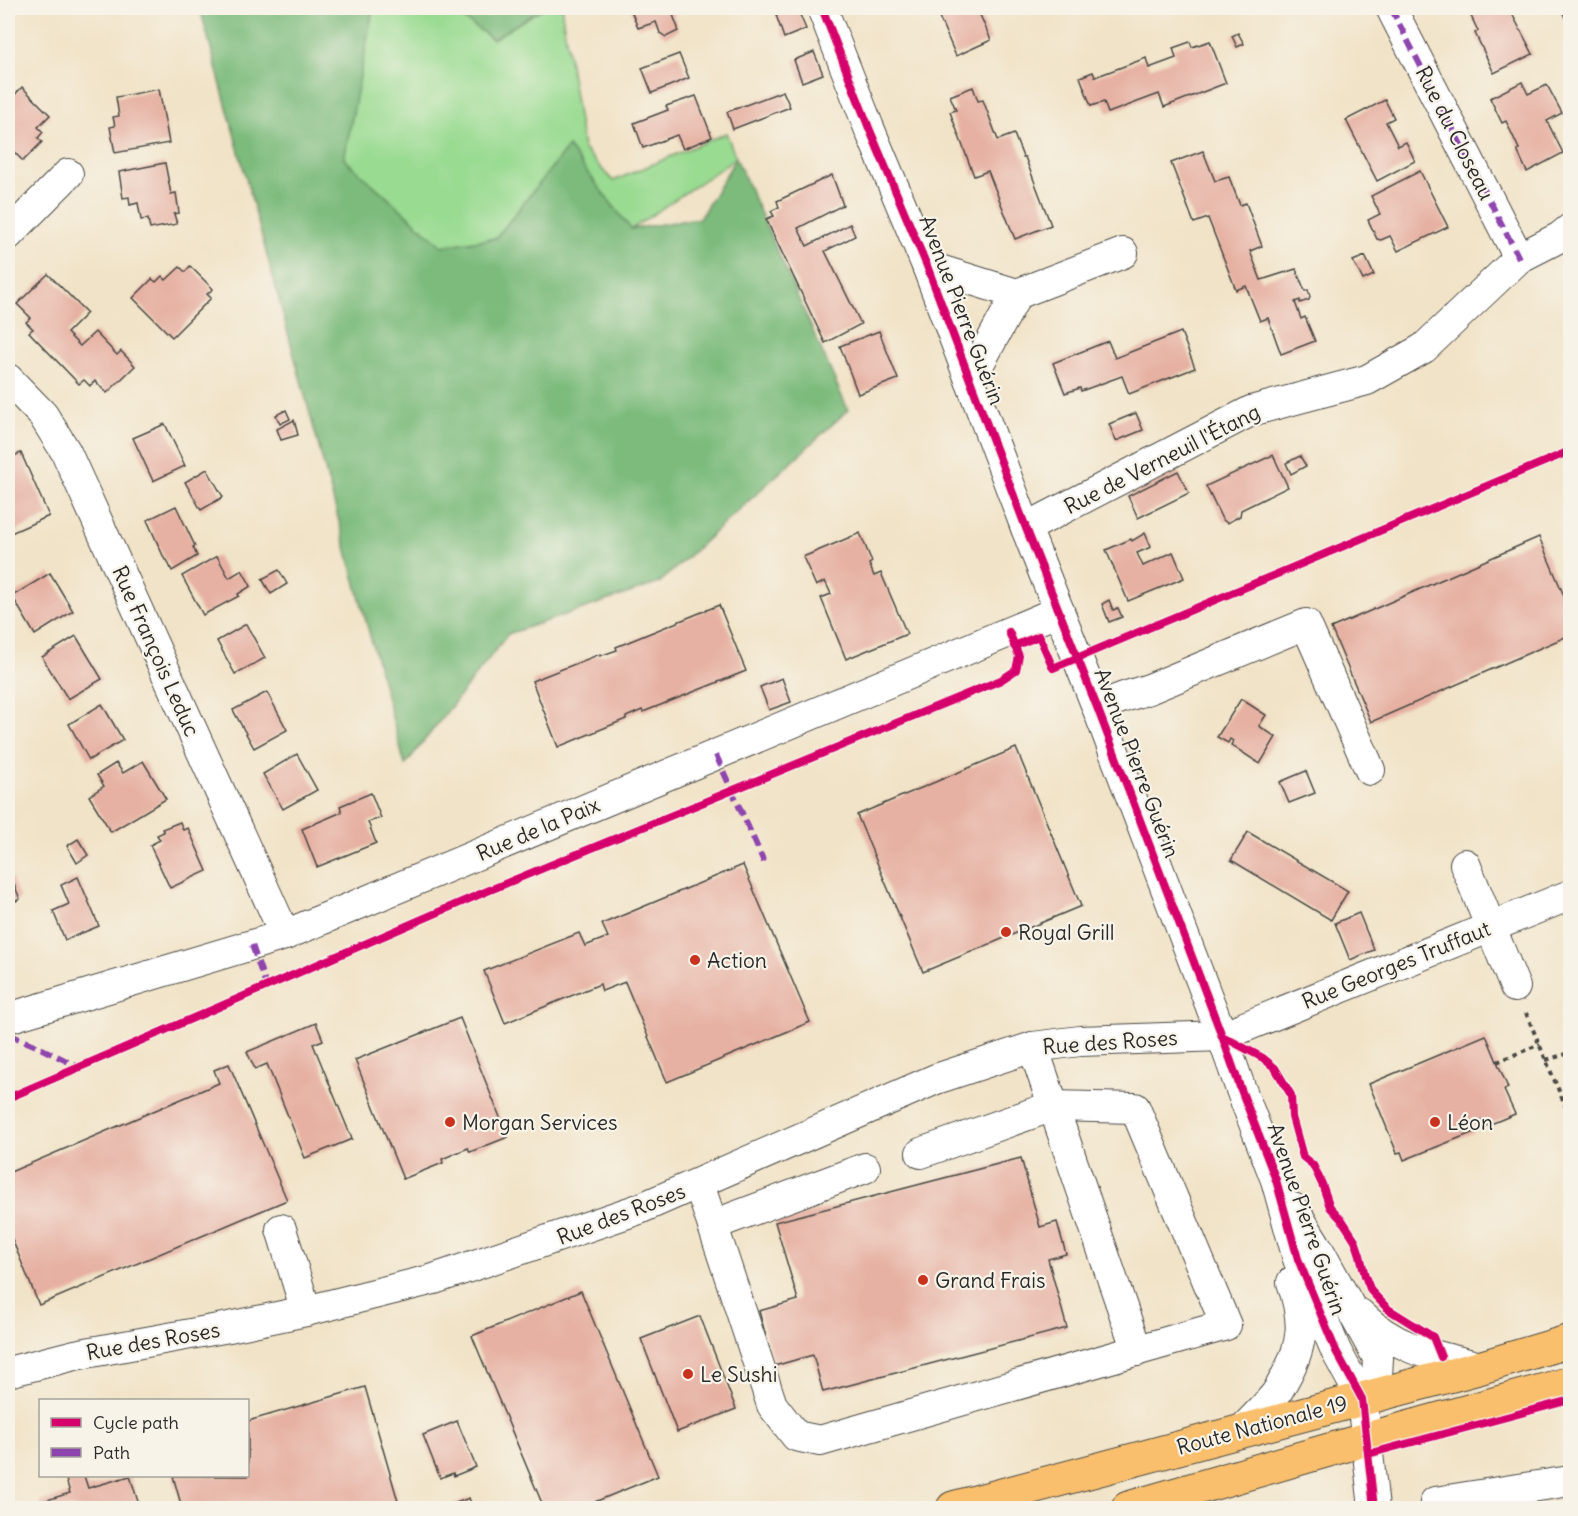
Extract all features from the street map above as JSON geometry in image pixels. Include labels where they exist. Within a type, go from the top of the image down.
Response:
[{"type":"main road","name":"Route Nationale 19","points":[[953,1509],[1482,1367],[1570,1341]]},
{"type":"main road","name":"Route Nationale 19","points":[[1128,1509],[1366,1439],[1570,1383]]},
{"type":"street","name":"Avenue Pierre Guérin","points":[[822,8],[927,267],[1097,707],[1276,1179],[1298,1259],[1336,1351],[1362,1399],[1377,1376],[1378,1358],[1317,1246],[1276,1179]]},
{"type":"street","name":"Rue du Closeau","points":[[1391,8],[1520,258]]},
{"type":"street","points":[[8,235],[68,174]]},
{"type":"street","name":"Rue de Verneuil l'Étang","points":[[1026,528],[1251,411],[1367,381],[1424,348],[1520,258],[1560,237],[1570,229]]},
{"type":"street","points":[[927,267],[1017,294],[1123,253]]},
{"type":"street","points":[[970,380],[1017,294]]},
{"type":"street","name":"Rue François Leduc","points":[[10,387],[43,415],[66,452],[285,935]]},
{"type":"street","name":"Rue de la Paix","points":[[8,1018],[285,935],[1059,611]]},
{"type":"street","points":[[1097,707],[1149,689],[1306,624],[1370,770]]},
{"type":"street","points":[[1464,864],[1515,987]]},
{"type":"street","name":"Rue Georges Truffaut","points":[[1222,1036],[1570,895]]},
{"type":"street","name":"Rue des Roses","points":[[8,1372],[75,1355],[306,1311],[434,1279],[639,1209],[936,1079],[1033,1047],[1080,1041],[1222,1036]]},
{"type":"street","points":[[1033,1047],[1137,1351]]},
{"type":"street","points":[[699,1184],[772,1405],[796,1436],[820,1441],[1226,1325],[1135,1108],[1053,1106],[921,1153]]},
{"type":"street","points":[[713,1225],[865,1168]]},
{"type":"street","points":[[1242,1430],[1276,1394],[1291,1367],[1302,1330],[1297,1298],[1275,1232],[1276,1179]]},
{"type":"street","points":[[281,1230],[306,1311]]},
{"type":"street","points":[[1346,1299],[1372,1326],[1417,1351],[1482,1367]]},
{"type":"street","points":[[1362,1399],[1374,1509]]},
{"type":"street","points":[[1436,1509],[1435,1502],[1570,1481]]},
{"type":"path","points":[[1515,987],[1570,1117]]},
{"type":"path","points":[[1497,1062],[1540,1044]]},
{"type":"path","points":[[1546,1060],[1570,1053]]},
{"type":"green space","points":[[200,8],[373,8],[344,159],[442,246],[496,238],[568,147],[631,229],[700,218],[736,158],[848,410],[659,583],[508,634],[405,765]]},
{"type":"green space","points":[[373,8],[448,8],[493,39],[543,8],[563,8],[583,148],[613,181],[726,133],[736,158],[630,230],[568,147],[496,238],[442,246],[344,159]]},
{"type":"green space","points":[[448,8],[543,8],[493,39]]},
{"type":"building","points":[[630,8],[673,8],[678,31],[666,37],[660,33],[656,22],[638,28]]},
{"type":"building","points":[[797,8],[806,29],[784,38],[776,15]]},
{"type":"building","points":[[977,8],[991,40],[956,56],[936,10]]},
{"type":"building","points":[[1484,8],[1509,8],[1533,54],[1494,73],[1475,33],[1478,31],[1470,14]]},
{"type":"building","points":[[1570,8],[1570,28],[1561,9]]},
{"type":"building","points":[[1238,33],[1244,44],[1237,47],[1232,36]]},
{"type":"building","points":[[1210,41],[1226,83],[1164,107],[1159,94],[1108,113],[1104,102],[1091,106],[1080,77],[1093,72],[1095,77],[1146,58],[1149,68],[1176,58],[1173,48],[1190,42],[1192,47]]},
{"type":"building","points":[[814,52],[823,74],[802,82],[794,60]]},
{"type":"building","points":[[679,54],[689,78],[652,93],[642,68]]},
{"type":"building","points":[[1522,82],[1528,94],[1547,85],[1562,113],[1547,121],[1563,153],[1527,172],[1506,121],[1502,123],[1490,98]]},
{"type":"building","points":[[22,87],[50,115],[38,127],[43,132],[38,138],[42,142],[23,161],[8,146],[8,109],[12,105],[9,101]]},
{"type":"building","points":[[973,87],[978,101],[983,100],[998,140],[1014,134],[1051,225],[1015,239],[988,171],[974,176],[950,112],[956,110],[950,96]]},
{"type":"building","points":[[159,89],[169,143],[115,153],[110,127],[115,126],[113,117],[119,116],[116,97]]},
{"type":"building","points":[[783,91],[790,107],[733,129],[727,112]]},
{"type":"building","points":[[696,96],[712,137],[683,149],[677,135],[643,148],[634,123],[668,110],[666,106]]},
{"type":"building","points":[[1385,100],[1394,118],[1386,122],[1398,146],[1406,142],[1415,161],[1377,181],[1346,120]]},
{"type":"building","points":[[1203,151],[1215,181],[1229,177],[1240,205],[1246,203],[1262,246],[1250,251],[1261,280],[1296,269],[1310,297],[1309,300],[1300,303],[1300,300],[1295,302],[1301,319],[1305,317],[1315,341],[1281,354],[1268,318],[1260,321],[1246,286],[1236,290],[1208,218],[1194,223],[1171,163]]},
{"type":"building","points":[[165,163],[171,194],[176,193],[179,213],[174,214],[177,224],[150,229],[148,219],[141,220],[138,203],[130,205],[129,197],[123,198],[119,172]]},
{"type":"building","points":[[1420,171],[1448,227],[1398,251],[1390,236],[1381,240],[1377,239],[1368,220],[1380,214],[1371,196]]},
{"type":"building","points":[[832,175],[843,205],[798,228],[807,246],[850,224],[855,236],[825,251],[861,324],[825,343],[766,219],[774,216],[771,211],[779,207],[777,201]]},
{"type":"building","points":[[1365,256],[1374,275],[1363,280],[1353,261]]},
{"type":"building","points":[[190,266],[213,289],[207,294],[211,298],[172,337],[133,298],[152,279],[156,282],[162,276],[166,280],[180,267],[185,272]]},
{"type":"building","points":[[48,274],[87,313],[67,333],[80,346],[95,332],[117,355],[121,351],[135,366],[107,393],[95,381],[90,386],[84,380],[79,384],[29,332],[33,329],[26,322],[31,318],[17,304]]},
{"type":"building","points":[[879,331],[898,379],[858,394],[840,346]]},
{"type":"building","points":[[1181,332],[1195,368],[1129,394],[1122,376],[1081,391],[1080,388],[1065,393],[1053,363],[1108,341],[1115,358]]},
{"type":"building","points":[[286,410],[290,419],[280,424],[276,415]]},
{"type":"building","points":[[1136,413],[1143,430],[1116,441],[1109,424]]},
{"type":"building","points":[[294,420],[298,435],[281,440],[277,429]]},
{"type":"building","points":[[165,424],[185,466],[153,481],[133,438]]},
{"type":"building","points":[[21,453],[49,516],[11,533],[8,525],[8,458]]},
{"type":"building","points":[[1273,455],[1288,487],[1241,510],[1240,516],[1227,523],[1222,519],[1206,486]]},
{"type":"building","points":[[1300,456],[1306,466],[1291,474],[1286,463]]},
{"type":"building","points":[[207,469],[223,497],[201,510],[185,482]]},
{"type":"building","points":[[1178,471],[1189,493],[1138,518],[1128,496]]},
{"type":"building","points":[[176,506],[195,546],[193,547],[197,556],[172,571],[147,520]]},
{"type":"building","points":[[860,533],[872,562],[869,564],[874,576],[881,573],[907,634],[846,659],[821,598],[831,594],[825,581],[816,586],[803,557]]},
{"type":"building","points":[[1145,533],[1151,547],[1137,553],[1143,566],[1173,552],[1184,578],[1128,601],[1106,550],[1131,539],[1132,541]]},
{"type":"building","points":[[1539,537],[1570,610],[1570,635],[1371,722],[1331,628]]},
{"type":"building","points":[[217,556],[229,578],[242,570],[251,586],[238,594],[239,596],[203,615],[182,576]]},
{"type":"building","points":[[279,570],[287,584],[271,594],[262,579]]},
{"type":"building","points":[[50,573],[73,611],[35,635],[12,596]]},
{"type":"building","points":[[1109,600],[1113,610],[1118,608],[1122,617],[1109,622],[1102,604]]},
{"type":"building","points":[[719,605],[746,671],[643,712],[642,710],[558,747],[532,681],[600,654],[600,656],[617,650],[616,647]]},
{"type":"building","points":[[246,624],[265,658],[235,674],[217,641]]},
{"type":"building","points":[[76,636],[102,679],[68,699],[42,657]]},
{"type":"building","points":[[782,678],[791,702],[769,710],[760,687]]},
{"type":"building","points":[[267,692],[287,730],[254,748],[233,710]]},
{"type":"building","points":[[1241,699],[1266,715],[1259,726],[1276,737],[1260,764],[1231,745],[1233,741],[1230,739],[1228,743],[1217,737]]},
{"type":"building","points":[[102,704],[123,740],[89,760],[69,724]]},
{"type":"building","points":[[1016,748],[1081,906],[923,972],[857,815]]},
{"type":"building","points":[[297,754],[317,790],[283,809],[263,774]]},
{"type":"building","points":[[143,761],[166,799],[111,832],[89,796],[104,786],[97,775],[116,763],[123,773]]},
{"type":"building","points":[[1306,771],[1315,793],[1289,803],[1280,782]]},
{"type":"building","points":[[371,793],[381,818],[368,822],[376,843],[317,867],[302,829],[342,812],[340,806]]},
{"type":"building","points":[[180,822],[183,830],[188,828],[207,871],[170,888],[150,845],[160,840],[157,835],[164,832],[162,829]]},
{"type":"building","points":[[1248,832],[1348,891],[1331,920],[1231,860]]},
{"type":"building","points":[[78,839],[88,855],[77,863],[67,846]]},
{"type":"building","name":"Action","points":[[743,865],[810,1022],[667,1082],[625,982],[602,991],[600,984],[505,1023],[484,971],[579,933],[585,946],[608,937],[602,924]]},
{"type":"building","points":[[8,870],[20,899],[8,905]]},
{"type":"building","points":[[78,877],[99,926],[65,940],[53,911],[69,904],[61,885]]},
{"type":"building","points":[[1359,913],[1374,950],[1350,960],[1335,923]]},
{"type":"building","points":[[1570,1007],[1570,1029],[1564,1009]]},
{"type":"building","points":[[460,1018],[508,1137],[470,1152],[468,1148],[442,1159],[443,1163],[403,1179],[355,1060]]},
{"type":"building","points":[[316,1023],[323,1040],[313,1044],[352,1139],[305,1158],[267,1064],[255,1069],[247,1052]]},
{"type":"building","points":[[1486,1035],[1508,1088],[1504,1090],[1515,1114],[1486,1126],[1484,1119],[1470,1125],[1474,1132],[1404,1160],[1401,1152],[1397,1153],[1369,1084]]},
{"type":"building","points":[[229,1064],[287,1200],[39,1305],[8,1229],[8,1173],[219,1083],[214,1070]]},
{"type":"building","name":"Grand Frais","points":[[1021,1158],[1040,1227],[1057,1222],[1066,1254],[1048,1259],[1067,1328],[823,1392],[813,1355],[774,1366],[759,1311],[798,1300],[775,1222]]},
{"type":"building","points":[[581,1291],[658,1476],[580,1508],[544,1508],[472,1336]]},
{"type":"building","name":"Le Sushi","points":[[700,1316],[736,1409],[677,1432],[641,1339]]},
{"type":"building","points":[[365,1387],[400,1508],[182,1508],[173,1477],[249,1477],[249,1421]]},
{"type":"building","points":[[457,1421],[476,1467],[454,1476],[453,1473],[440,1478],[423,1435]]},
{"type":"building","points":[[65,1477],[84,1477],[88,1488],[130,1477],[140,1508],[41,1508],[40,1502],[70,1493]]},
{"type":"building","points":[[469,1498],[473,1508],[443,1508]]},
{"type":"marked path","points":[[1391,8],[1519,258]]},
{"type":"marked path","points":[[716,755],[764,862]]},
{"type":"marked path","points":[[252,945],[266,986]]},
{"type":"marked path","points":[[8,1034],[79,1067]]},
{"type":"cycle path","points":[[822,8],[927,266],[1026,528],[1097,707],[1276,1180],[1298,1259],[1336,1351],[1362,1399],[1374,1508]]},
{"type":"cycle path","points":[[1014,646],[1039,636],[1053,668],[1570,451]]},
{"type":"cycle path","points":[[8,1098],[485,892],[1001,680],[1016,670],[1019,656],[1009,632]]},
{"type":"cycle path","points":[[1222,1036],[1263,1058],[1275,1068],[1291,1095],[1292,1117],[1303,1157],[1313,1165],[1330,1207],[1355,1240],[1371,1291],[1388,1309],[1433,1337],[1441,1357]]},
{"type":"cycle path","points":[[1368,1454],[1570,1400]]},
{"type":"place","name":"Royal Grill","points":[[1006,932]]},
{"type":"place","name":"Action","points":[[695,960]]},
{"type":"place","name":"Morgan Services","points":[[450,1122]]},
{"type":"place","name":"Léon","points":[[1435,1122]]},
{"type":"place","name":"Grand Frais","points":[[923,1280]]},
{"type":"place","name":"Le Sushi","points":[[688,1374]]}]
